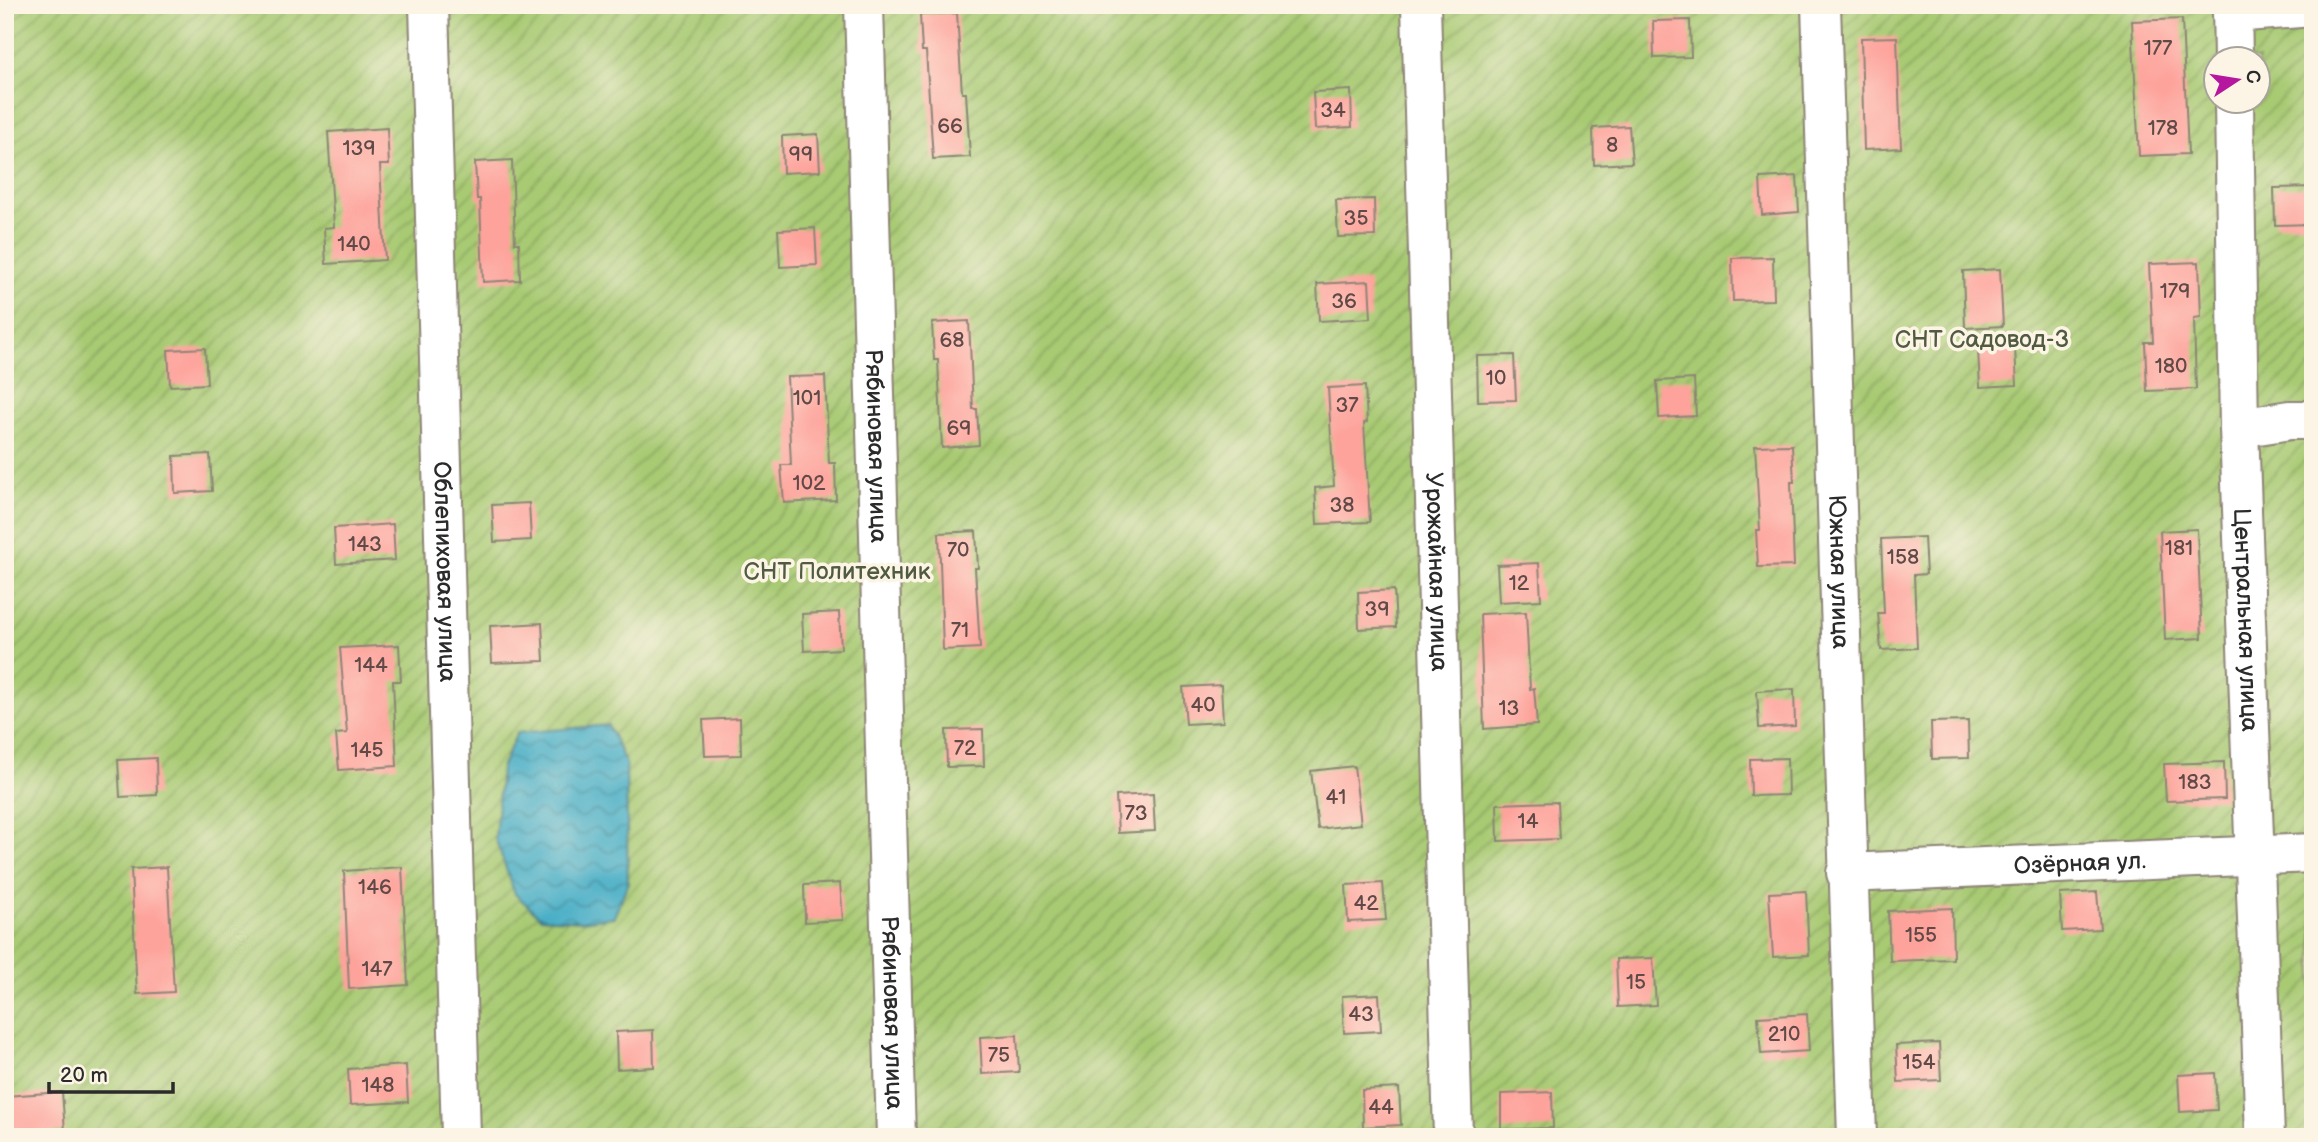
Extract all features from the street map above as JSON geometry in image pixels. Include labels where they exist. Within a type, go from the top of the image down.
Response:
[{"type":"lane","name":"Облепиховая улица","points":[[429,5],[461,1137]]},
{"type":"lane","name":"Рябиновая улица","points":[[864,5],[897,1137]]},
{"type":"lane","name":"Урожайная улица","points":[[1421,5],[1454,1137]]},
{"type":"lane","name":"Южная улица","points":[[1821,5],[1830,224],[1846,873],[1857,1137]]},
{"type":"lane","points":[[2233,46],[2232,9],[2313,7]]},
{"type":"lane","name":"Центральная улица","points":[[2234,116],[2239,428],[2265,1137]]},
{"type":"lane","points":[[2239,428],[2290,420],[2313,420]]},
{"type":"lane","name":"Озёрная ул.","points":[[1846,873],[2313,853]]},
{"type":"green space","name":"СНТ Политехник","points":[[5,5],[2313,5],[2313,1137],[5,1137]]},
{"type":"water","points":[[608,725],[626,764],[628,883],[614,917],[581,921],[541,918],[515,894],[495,838],[501,768],[517,733]]},
{"type":"building","points":[[957,13],[962,93],[966,93],[970,157],[933,159],[926,51],[922,51],[920,15]]},
{"type":"building","points":[[2182,19],[2188,154],[2139,156],[2132,21]]},
{"type":"building","points":[[1690,20],[1691,57],[1654,58],[1653,21]]},
{"type":"building","points":[[1897,37],[1901,148],[1864,150],[1861,38]]},
{"type":"building","points":[[1351,90],[1352,127],[1315,129],[1313,92]]},
{"type":"building","points":[[1629,126],[1632,163],[1594,165],[1593,128]]},
{"type":"building","points":[[387,128],[389,165],[380,165],[385,260],[326,264],[324,228],[334,227],[328,132]]},
{"type":"building","points":[[818,134],[820,171],[783,173],[782,136]]},
{"type":"building","points":[[512,160],[515,243],[519,243],[520,280],[483,282],[480,199],[477,199],[475,162]]},
{"type":"building","points":[[1797,176],[1799,212],[1762,215],[1760,178]]},
{"type":"building","points":[[2313,187],[2313,224],[2275,225],[2274,188]]},
{"type":"building","points":[[1374,199],[1375,236],[1338,237],[1336,200]]},
{"type":"building","points":[[815,228],[817,265],[780,267],[778,230]]},
{"type":"building","points":[[1773,257],[1774,300],[1733,301],[1732,258]]},
{"type":"building","points":[[2199,262],[2201,317],[2194,318],[2196,389],[2147,391],[2145,342],[2153,342],[2149,264]]},
{"type":"building","points":[[2000,269],[2003,326],[1965,328],[1963,271]]},
{"type":"building","points":[[1369,281],[1371,318],[1319,321],[1317,284]]},
{"type":"building","points":[[969,321],[973,409],[977,409],[979,445],[942,448],[938,360],[934,360],[932,323]]},
{"type":"building","points":[[205,348],[207,384],[170,386],[168,350]]},
{"type":"building","points":[[2015,348],[2017,385],[1980,387],[1978,350]]},
{"type":"building","points":[[1514,355],[1516,400],[1478,401],[1477,356]]},
{"type":"building","points":[[825,376],[829,463],[835,463],[836,500],[784,503],[781,465],[791,465],[787,377]]},
{"type":"building","points":[[1694,379],[1696,416],[1659,418],[1657,381]]},
{"type":"building","points":[[1365,386],[1367,422],[1364,423],[1370,522],[1317,524],[1315,488],[1334,486],[1328,388]]},
{"type":"building","points":[[1792,445],[1794,566],[1758,567],[1756,530],[1760,530],[1755,446]]},
{"type":"building","points":[[210,454],[212,491],[175,493],[174,456]]},
{"type":"building","points":[[529,503],[531,540],[494,542],[492,505]]},
{"type":"building","points":[[393,524],[395,560],[336,564],[334,528]]},
{"type":"building","points":[[2197,529],[2202,638],[2165,640],[2160,531]]},
{"type":"building","points":[[976,531],[978,568],[975,568],[980,648],[943,650],[939,533]]},
{"type":"building","points":[[1924,537],[1926,574],[1914,575],[1917,648],[1881,650],[1878,613],[1884,613],[1881,539]]},
{"type":"building","points":[[1539,563],[1541,600],[1499,602],[1497,565]]},
{"type":"building","points":[[1394,590],[1396,627],[1359,629],[1358,592]]},
{"type":"building","points":[[839,612],[841,649],[804,651],[802,614]]},
{"type":"building","points":[[1526,612],[1530,689],[1534,688],[1537,725],[1484,729],[1480,614]]},
{"type":"building","points":[[542,623],[544,661],[492,663],[490,626]]},
{"type":"building","points":[[399,645],[401,681],[393,681],[397,766],[339,770],[336,734],[347,733],[340,648]]},
{"type":"building","points":[[1221,685],[1223,722],[1186,724],[1183,687]]},
{"type":"building","points":[[1794,689],[1795,726],[1759,728],[1757,691]]},
{"type":"building","points":[[740,718],[741,755],[705,756],[703,720]]},
{"type":"building","points":[[1968,721],[1969,758],[1932,759],[1931,722]]},
{"type":"building","points":[[983,729],[984,766],[947,767],[946,730]]},
{"type":"building","points":[[156,758],[157,795],[120,797],[118,760]]},
{"type":"building","points":[[1787,758],[1788,795],[1751,796],[1750,759]]},
{"type":"building","points":[[2224,762],[2225,799],[2166,801],[2164,764]]},
{"type":"building","points":[[1354,766],[1361,824],[1318,829],[1311,771]]},
{"type":"building","points":[[1153,794],[1155,831],[1118,833],[1116,796]]},
{"type":"building","points":[[1557,802],[1559,839],[1498,841],[1497,804]]},
{"type":"building","points":[[167,867],[174,992],[137,994],[131,869]]},
{"type":"building","points":[[402,867],[408,985],[349,989],[344,871]]},
{"type":"building","points":[[840,883],[843,920],[805,922],[804,885]]},
{"type":"building","points":[[1383,883],[1386,920],[1348,922],[1346,885]]},
{"type":"building","points":[[1806,891],[1809,955],[1773,957],[1769,893]]},
{"type":"building","points":[[2097,892],[2100,929],[2062,931],[2060,894]]},
{"type":"building","points":[[1952,908],[1953,959],[1890,961],[1888,911]]},
{"type":"building","points":[[1653,958],[1656,1005],[1618,1007],[1616,959]]},
{"type":"building","points":[[1379,994],[1381,1031],[1344,1033],[1342,996]]},
{"type":"building","points":[[1807,1014],[1809,1051],[1761,1054],[1758,1017]]},
{"type":"building","points":[[653,1030],[654,1067],[617,1069],[616,1032]]},
{"type":"building","points":[[1017,1035],[1019,1072],[982,1074],[980,1037]]},
{"type":"building","points":[[1939,1043],[1941,1080],[1898,1082],[1896,1045]]},
{"type":"building","points":[[406,1065],[408,1102],[350,1105],[348,1069]]},
{"type":"building","points":[[2215,1073],[2217,1110],[2180,1112],[2178,1075]]},
{"type":"building","points":[[1399,1088],[1401,1125],[1363,1127],[1362,1090]]},
{"type":"building","points":[[62,1092],[65,1131],[5,1136],[5,1096]]},
{"type":"building","points":[[1552,1092],[1553,1128],[1501,1130],[1501,1094]]},
{"type":"park label","name":"СНТ Садовод-3","points":[[1982,339]]}]
